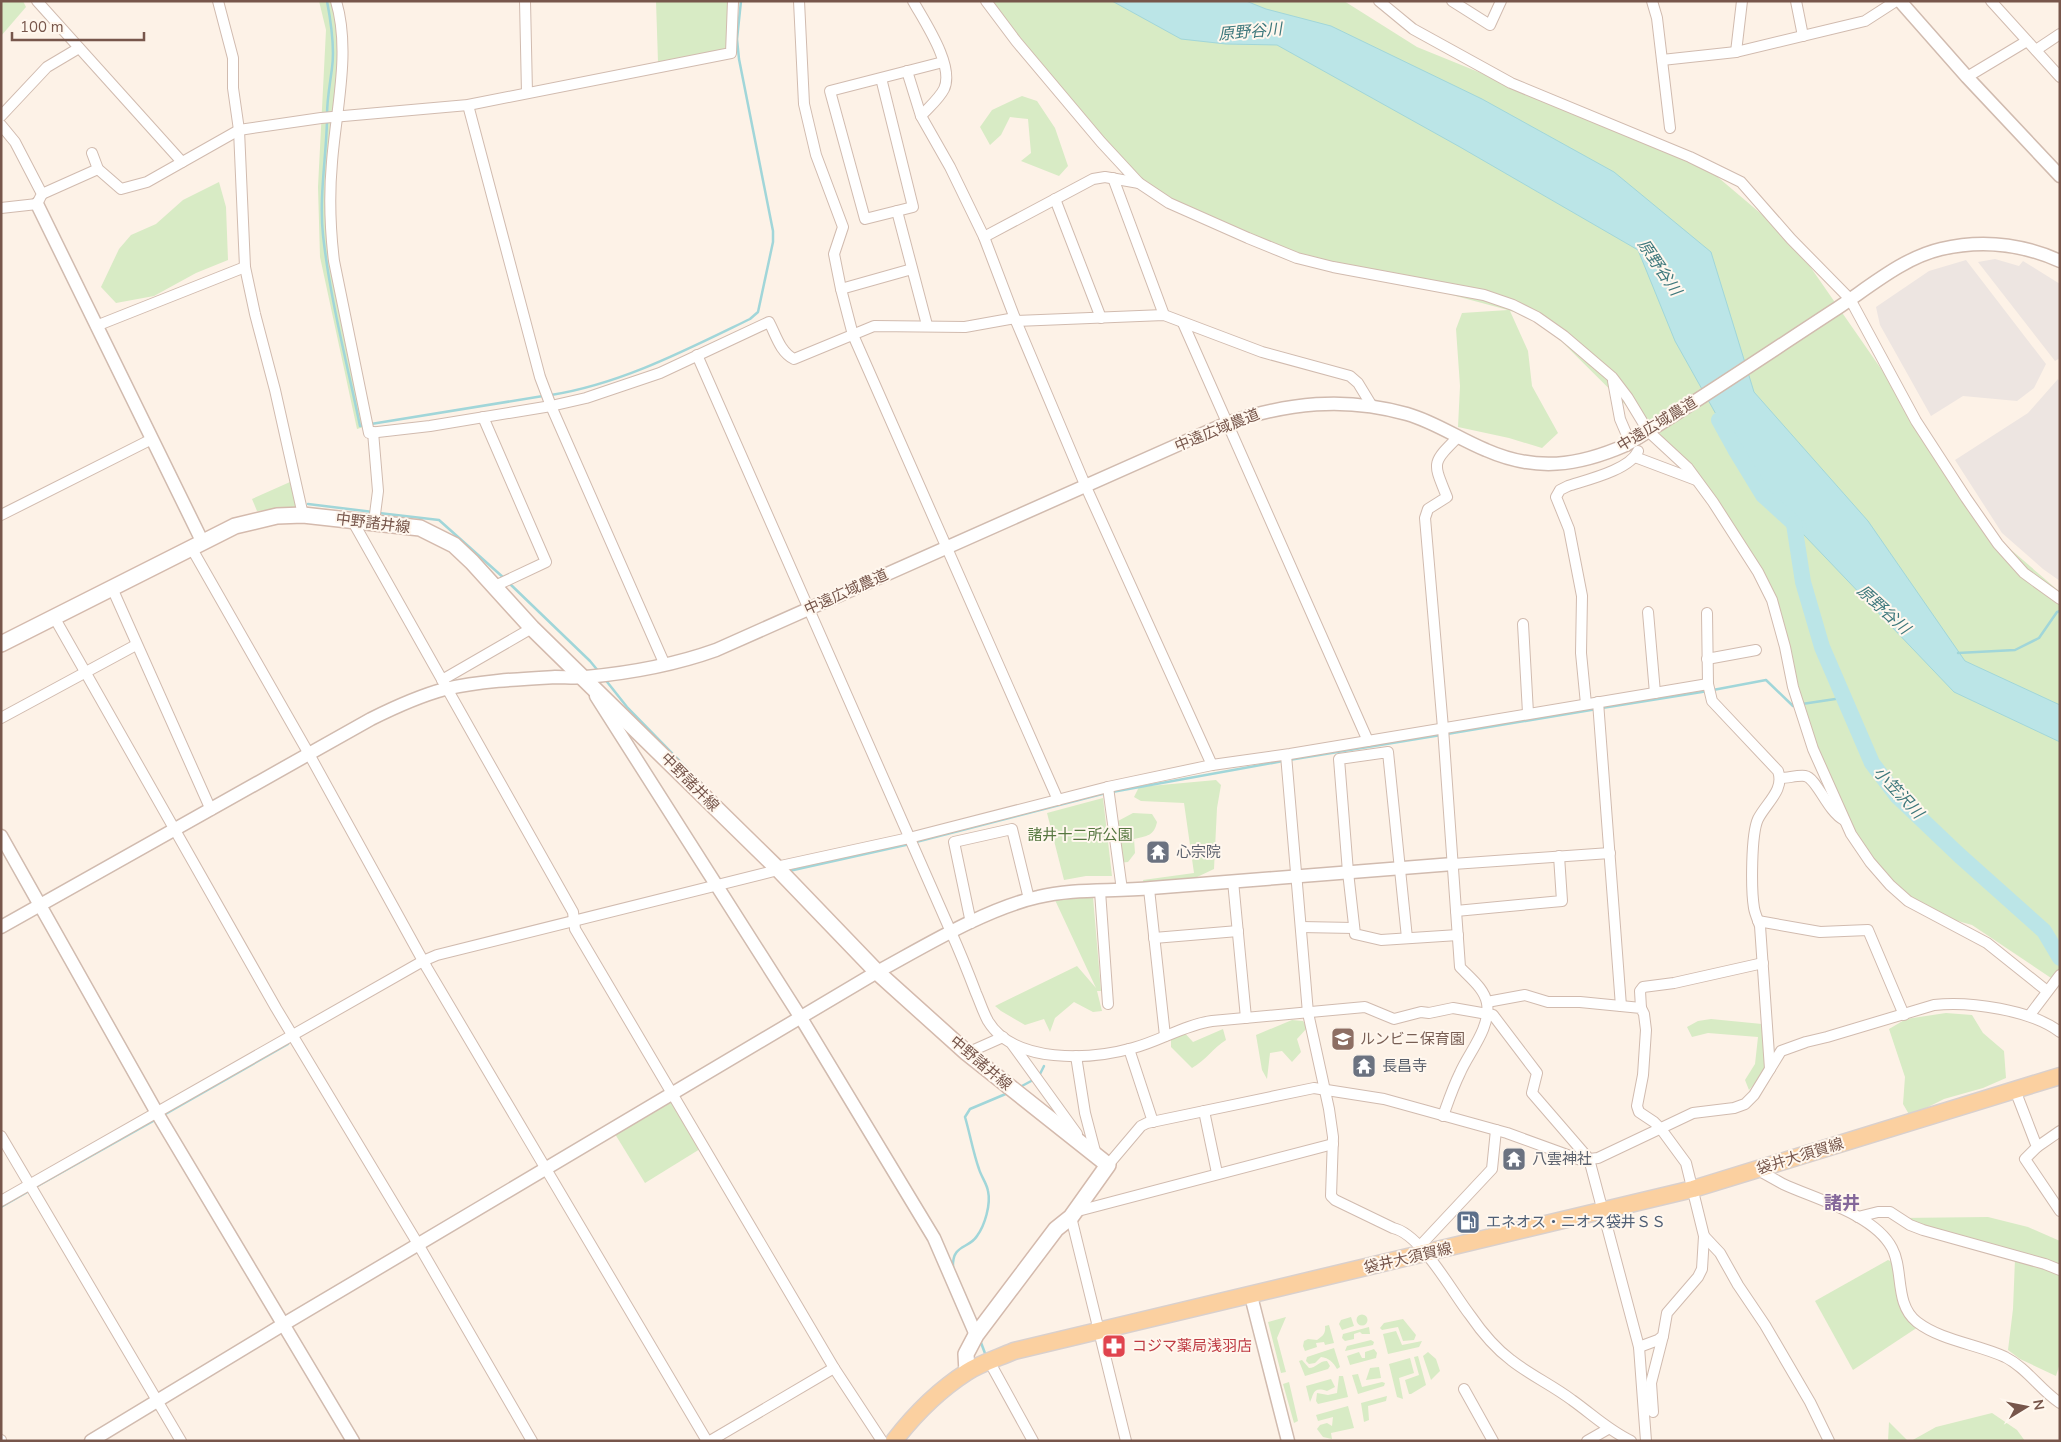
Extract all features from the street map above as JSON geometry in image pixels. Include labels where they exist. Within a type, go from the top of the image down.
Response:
[{"type":"main road","name":"中野諸井線","points":[[1,644],[235,526],[255,520],[277,516],[303,515],[420,528],[436,535],[454,545],[495,586],[532,628],[584,677],[777,869],[877,972],[967,1053],[1102,1161]]},
{"type":"main road","name":"袋井大須賀線","points":[[894,1441],[906,1425],[932,1399],[967,1372],[1014,1351],[1251,1296],[1423,1250],[1603,1212],[1693,1189],[2060,1076]]},
{"type":"main road","points":[[967,1372],[966,1354],[976,1336],[1056,1229],[1073,1214],[1102,1161]]},
{"type":"street","points":[[37,1],[182,162]]},
{"type":"street","points":[[218,1],[233,58],[233,89],[239,130],[245,267],[254,314],[275,390],[303,515]]},
{"type":"street","points":[[336,1],[342,34],[337,117],[331,172],[332,241],[334,261],[369,432],[372,432],[378,491],[374,522]]},
{"type":"street","points":[[525,1],[527,93]]},
{"type":"street","points":[[92,153],[98,169],[121,189],[147,182],[239,130],[321,118],[468,105],[731,53],[733,1]]},
{"type":"street","points":[[799,1],[804,104],[816,155],[844,227],[834,254],[840,289],[853,335],[1058,800]]},
{"type":"street","points":[[913,1],[939,49],[946,82],[944,90],[920,116]]},
{"type":"street","points":[[986,1],[1028,55],[1101,142],[1139,183],[1169,202],[1297,258],[1333,267],[1484,295],[1513,305],[1538,318],[1564,336],[1612,377],[1628,398],[1648,432],[1688,468],[1742,546],[1772,600],[1802,718],[1845,820],[1870,862],[1890,885],[1908,901],[1987,943],[2053,988]]},
{"type":"street","points":[[1378,1],[1413,29],[1511,83],[1690,157],[1736,180],[1748,189],[1846,302],[1916,420],[1998,544],[2024,572],[2060,599]]},
{"type":"street","points":[[1452,1],[1490,25],[1500,1]]},
{"type":"street","points":[[1652,1],[1657,18],[1670,128]]},
{"type":"street","points":[[1736,52],[1742,1]]},
{"type":"street","points":[[1796,1],[1803,36]]},
{"type":"street","points":[[1991,1],[2060,77]]},
{"type":"street","points":[[1662,60],[1736,52],[1803,36],[1865,21],[1902,2],[1967,77],[2060,176]]},
{"type":"street","points":[[2036,50],[2060,34]]},
{"type":"street","points":[[1967,77],[2027,41]]},
{"type":"street","points":[[1,116],[46,67],[79,48]]},
{"type":"street","points":[[881,78],[914,206],[865,219],[830,91],[943,62]]},
{"type":"street","points":[[908,71],[920,116],[950,167],[984,237],[1016,320],[1086,486],[1212,765]]},
{"type":"street","points":[[468,105],[540,377],[665,665]]},
{"type":"street","points":[[1,125],[14,142],[96,326],[152,439],[197,546],[308,754],[425,964],[708,1441],[834,1368]]},
{"type":"street","points":[[1,208],[39,199],[98,169]]},
{"type":"street","points":[[984,237],[1093,179],[1105,177],[1139,183]]},
{"type":"street","points":[[1113,178],[1164,315]]},
{"type":"street","points":[[1055,199],[1101,318]]},
{"type":"street","points":[[897,211],[927,325]]},
{"type":"street","name":"中遠広域農道","points":[[1,927],[308,754],[394,707],[444,684],[584,677],[665,665],[716,650],[1227,424],[1260,412],[1304,404],[1326,403],[1372,406],[1429,421],[1458,437],[1507,458],[1527,463],[1567,464],[1588,460],[1626,445],[1906,263],[1926,254],[1942,248],[1977,243],[2027,248],[2060,261]]},
{"type":"street","points":[[96,326],[245,267]]},
{"type":"street","points":[[840,289],[912,269]]},
{"type":"street","points":[[372,432],[430,426],[551,406],[618,388],[660,373],[769,322],[787,355],[794,359],[874,326],[927,325],[966,327],[1016,320],[1164,315],[1262,352],[1350,376],[1358,383],[1372,406]]},
{"type":"street","points":[[1183,322],[1368,741]]},
{"type":"street","points":[[697,355],[810,609],[988,1021],[1006,1039],[1078,1134],[1076,1141]]},
{"type":"street","points":[[1612,377],[1620,419],[1626,432]]},
{"type":"street","points":[[483,417],[546,562],[495,586]]},
{"type":"street","points":[[1443,1116],[1460,1073],[1483,1030],[1488,1014],[1487,1002],[1481,988],[1460,967],[1443,728],[1425,518],[1428,509],[1448,497],[1436,468],[1439,457],[1458,437]]},
{"type":"street","points":[[1,515],[152,439]]},
{"type":"street","points":[[1586,704],[1581,653],[1583,627],[1582,596],[1569,529],[1556,497],[1560,490],[1620,467],[1636,454],[1696,480]]},
{"type":"street","points":[[352,520],[573,912],[574,925],[834,1368],[882,1441]]},
{"type":"street","points":[[112,588],[211,810]]},
{"type":"street","points":[[1648,612],[1655,693]]},
{"type":"street","points":[[1707,613],[1708,685],[1712,701],[1778,771],[1781,778],[1780,787],[1758,820],[1753,836],[1754,908],[1758,921],[1770,1070]]},
{"type":"street","points":[[54,617],[292,1036],[418,1244],[532,1441]]},
{"type":"street","points":[[1522,624],[1528,713]]},
{"type":"street","points":[[444,684],[532,628]]},
{"type":"street","points":[[1,718],[136,645]]},
{"type":"street","points":[[1707,659],[1756,650]]},
{"type":"street","points":[[584,677],[801,1018],[934,1238],[976,1336]]},
{"type":"street","points":[[1,1201],[292,1036],[425,964],[437,955],[574,925],[777,869],[909,838],[1108,787],[1212,765],[1286,755],[1528,713],[1708,685]]},
{"type":"street","points":[[1598,702],[1621,1006]]},
{"type":"street","points":[[1407,938],[1388,752],[1339,759],[1355,934],[1365,938],[1381,940],[1458,935]]},
{"type":"street","points":[[1286,755],[1308,1013],[1325,1090],[1333,1144],[1331,1196],[1335,1200],[1393,1228],[1403,1230],[1423,1250],[1489,1340],[1510,1360],[1572,1400],[1608,1429],[1625,1439]]},
{"type":"street","points":[[1781,778],[1806,776],[1813,780],[1831,810],[1836,816],[1845,820]]},
{"type":"street","points":[[1108,787],[1122,890]]},
{"type":"street","points":[[971,923],[954,842],[1012,829],[1029,899]]},
{"type":"street","points":[[1,836],[157,1113],[353,1441]]},
{"type":"street","points":[[91,1441],[418,1244],[877,972],[951,932],[1029,899],[1061,893],[1149,889],[1610,853]]},
{"type":"street","points":[[1456,911],[1562,901],[1559,856]]},
{"type":"street","points":[[1233,881],[1246,1018]]},
{"type":"street","points":[[1149,889],[1165,1036]]},
{"type":"street","points":[[1100,891],[1108,1004]]},
{"type":"street","points":[[1758,921],[1820,932],[1868,930],[1904,1015]]},
{"type":"street","points":[[1301,927],[1354,928]]},
{"type":"street","points":[[1154,938],[1238,931]]},
{"type":"street","points":[[1653,1412],[1651,1383],[1667,1313],[1698,1278],[1702,1269],[1704,1236],[1686,1163],[1661,1129],[1640,1112],[1636,1106],[1643,1075],[1646,1030],[1640,991],[1643,986],[1674,983],[1762,963]]},
{"type":"street","points":[[2029,1016],[2053,988],[2060,975]]},
{"type":"street","points":[[1487,1002],[1525,995],[1548,1002],[1642,1008]]},
{"type":"street","points":[[1076,1056],[1085,1113],[1102,1161],[1141,1126],[1314,1088],[1384,1099],[1496,1130],[1581,1160],[1598,1158],[1693,1114],[1734,1108],[1745,1104],[1754,1095],[1781,1051],[1934,1005],[1950,1003],[2002,1010],[2029,1016],[2060,1032]]},
{"type":"street","points":[[967,1053],[1006,1039],[1046,1055],[1076,1056],[1129,1049],[1197,1023],[1365,1006],[1394,1019],[1421,1012],[1429,1013],[1453,1008],[1493,1015],[1538,1073],[1532,1093],[1589,1159],[1639,1347],[1646,1441]]},
{"type":"street","points":[[1129,1049],[1153,1122]]},
{"type":"street","points":[[2015,1090],[2037,1147]]},
{"type":"street","points":[[1204,1111],[1217,1173]]},
{"type":"street","points":[[1423,1250],[1492,1169],[1496,1130]]},
{"type":"street","points":[[2060,1131],[2037,1147],[2025,1159],[2060,1211]]},
{"type":"street","points":[[1,1136],[181,1441]]},
{"type":"street","points":[[1126,1441],[1073,1214],[1217,1173],[1333,1144]]},
{"type":"street","points":[[1756,1170],[1867,1222],[1885,1238],[1893,1249],[1901,1294],[1906,1308],[1916,1321],[1929,1330],[2005,1357],[2024,1369],[2048,1395],[2060,1403]]},
{"type":"street","points":[[1858,1217],[1878,1212],[1890,1212],[1916,1228],[2045,1264],[2060,1270]]},
{"type":"street","points":[[1704,1236],[1720,1253],[1738,1285],[1765,1325],[1810,1402],[1829,1441]]},
{"type":"street","points":[[1251,1296],[1285,1439]]},
{"type":"street","points":[[1639,1347],[1658,1340],[1662,1336]]},
{"type":"street","points":[[989,1361],[1033,1441]]},
{"type":"street","points":[[1464,1389],[1493,1441]]},
{"type":"street","points":[[1587,1441],[1608,1429]]},
{"type":"shaded area","points":[[1995,259],[2019,266],[2023,261],[2060,284],[2060,358],[2055,361],[1978,262]]},
{"type":"shaded area","points":[[1966,260],[2046,364],[2034,388],[2017,401],[1963,396],[1931,416],[1880,325],[1876,307],[1929,271]]},
{"type":"shaded area","points":[[2058,379],[2060,383],[2060,581],[2043,569],[2002,533],[1955,460],[2028,413]]},
{"type":"green space","points":[[1,1],[23,1],[26,7],[1,36]]},
{"type":"green space","points":[[319,1],[336,1],[339,14],[331,235],[367,426],[357,429],[320,257],[318,187],[326,30]]},
{"type":"green space","points":[[656,1],[728,1],[727,50],[658,62]]},
{"type":"green space","points":[[987,1],[1344,1],[1417,47],[1700,162],[1791,239],[1911,412],[1988,530],[2060,592],[2060,984],[1972,925],[1933,914],[1883,877],[1845,820],[1796,699],[1756,561],[1699,478],[1538,318],[1510,311],[1528,351],[1532,386],[1558,433],[1542,448],[1509,438],[1458,427],[1460,386],[1456,329],[1462,313],[1508,310],[1370,273],[1303,259],[1238,234],[1134,178]]},
{"type":"green space","points":[[1022,96],[1037,101],[1055,128],[1068,166],[1059,176],[1021,161],[1031,153],[1028,119],[1010,117],[1001,135],[990,145],[980,127],[992,110]]},
{"type":"green space","points":[[219,182],[226,207],[228,260],[196,273],[154,296],[116,303],[101,287],[119,249],[131,235],[156,224],[183,200]]},
{"type":"green space","points":[[290,482],[297,508],[257,511],[252,499]]},
{"type":"green space","points":[[1216,780],[1221,785],[1217,808],[1214,869],[1195,878],[1144,884],[1143,880],[1194,873],[1184,803],[1141,801],[1134,797],[1139,787]]},
{"type":"green space","name":"諸井十二所公園","points":[[1103,798],[1112,876],[1086,876],[1064,880],[1047,813]]},
{"type":"green space","points":[[1133,813],[1152,814],[1157,822],[1156,827],[1149,835],[1134,839],[1135,853],[1128,862],[1118,863],[1118,821]]},
{"type":"green space","points":[[1093,897],[1101,991],[1097,991],[1102,1011],[1093,1012],[1074,1002],[1055,1018],[1050,1032],[1044,1019],[1025,1025],[995,1006],[1077,966],[1096,988],[1055,900]]},
{"type":"green space","points":[[1946,1013],[1972,1015],[1983,1033],[2004,1051],[2006,1078],[1983,1088],[1944,1099],[1910,1116],[1903,1104],[1905,1077],[1889,1029],[1906,1019]]},
{"type":"green space","points":[[1711,1019],[1762,1024],[1766,1064],[1762,1075],[1749,1090],[1745,1080],[1755,1064],[1758,1037],[1708,1033],[1692,1037],[1687,1027],[1698,1021]]},
{"type":"green space","points":[[1292,1020],[1303,1021],[1307,1028],[1297,1039],[1301,1052],[1292,1062],[1282,1051],[1270,1053],[1267,1079],[1262,1070],[1256,1035]]},
{"type":"green space","points":[[1181,1029],[1193,1042],[1223,1029],[1226,1040],[1192,1068],[1171,1047],[1171,1033]]},
{"type":"green space","points":[[671,1099],[700,1149],[645,1183],[615,1134]]},
{"type":"green space","points":[[1988,1217],[2028,1227],[2060,1241],[2060,1266],[1931,1232],[1900,1218]]},
{"type":"green space","points":[[2015,1259],[2060,1274],[2060,1363],[2056,1376],[2020,1359],[2008,1350],[2013,1309]]},
{"type":"green space","points":[[1888,1260],[1892,1262],[1918,1327],[1853,1370],[1815,1301]]},
{"type":"green space","points":[[1362,1314],[1368,1320],[1362,1326],[1356,1320]]},
{"type":"green space","points":[[1286,1317],[1277,1338],[1286,1372],[1281,1373],[1268,1322]]},
{"type":"green space","points":[[1351,1317],[1354,1326],[1342,1330],[1339,1324],[1341,1320]]},
{"type":"green space","points":[[1403,1319],[1416,1335],[1414,1340],[1403,1341],[1398,1327],[1382,1330],[1380,1328],[1384,1323]]},
{"type":"green space","points":[[1329,1325],[1334,1343],[1325,1345],[1324,1342],[1316,1343],[1317,1347],[1305,1351],[1304,1341],[1308,1339],[1317,1340],[1324,1334],[1325,1326]]},
{"type":"green space","points":[[1369,1327],[1370,1334],[1362,1334],[1360,1332],[1354,1334],[1354,1339],[1345,1341],[1342,1338],[1343,1334]]},
{"type":"green space","points":[[1396,1331],[1402,1345],[1422,1341],[1419,1347],[1388,1354],[1383,1334]]},
{"type":"green space","points":[[1371,1340],[1374,1342],[1373,1345],[1345,1351],[1347,1346]]},
{"type":"green space","points":[[1334,1348],[1340,1367],[1337,1369],[1330,1361],[1321,1357],[1315,1363],[1309,1364],[1306,1361],[1307,1357]]},
{"type":"green space","points":[[1374,1349],[1377,1353],[1376,1358],[1350,1365],[1347,1356],[1359,1352],[1362,1358],[1365,1358],[1365,1352]]},
{"type":"green space","points":[[1428,1352],[1436,1359],[1440,1371],[1431,1380],[1423,1356]]},
{"type":"green space","points":[[1418,1356],[1426,1385],[1409,1394],[1405,1380],[1419,1375],[1414,1357]]},
{"type":"green space","points":[[1410,1358],[1414,1373],[1399,1378],[1403,1399],[1397,1397],[1389,1364]]},
{"type":"green space","points":[[1302,1360],[1309,1368],[1327,1361],[1330,1366],[1328,1369],[1305,1376],[1299,1361]]},
{"type":"green space","points":[[1379,1367],[1381,1378],[1366,1380],[1370,1368]]},
{"type":"green space","points":[[1358,1374],[1362,1387],[1382,1382],[1385,1383],[1384,1386],[1358,1394],[1352,1375]]},
{"type":"green space","points":[[1339,1376],[1343,1376],[1348,1397],[1318,1404],[1316,1401],[1317,1393],[1328,1395],[1337,1393]]},
{"type":"green space","points":[[1331,1379],[1335,1387],[1327,1391],[1316,1390],[1310,1402],[1306,1386]]},
{"type":"green space","points":[[1289,1382],[1298,1421],[1294,1423],[1283,1384]]},
{"type":"green space","points":[[1387,1396],[1386,1401],[1368,1406],[1369,1420],[1364,1422],[1361,1403]]},
{"type":"green space","points":[[1348,1406],[1354,1428],[1331,1433],[1332,1439],[1323,1437],[1317,1429],[1320,1425],[1327,1423],[1332,1426],[1333,1417],[1318,1421],[1316,1415]]},
{"type":"green space","points":[[1992,1413],[2017,1430],[2025,1441],[1911,1441],[1936,1427]]},
{"type":"green space","points":[[1889,1422],[1908,1441],[1888,1441]]},
{"type":"water","points":[[1112,1],[1246,1],[1266,9],[1331,26],[1482,99],[1614,172],[1711,252],[1754,392],[1868,521],[1965,661],[2060,705],[2060,742],[1954,692],[1783,513],[1740,457],[1675,341],[1638,250],[1460,147],[1277,45],[1226,44],[1181,39]]},
{"type":"waterway","points":[[327,1],[333,52],[327,115]]},
{"type":"waterway","points":[[551,395],[603,383],[653,364],[750,319],[758,312],[773,242],[773,231],[739,59],[737,39],[741,1]]},
{"type":"waterway","points":[[327,121],[322,192],[323,235],[334,307],[360,426],[365,425]]},
{"type":"waterway","points":[[371,424],[543,396]]},
{"type":"waterway","name":"原野谷川","points":[[1719,420],[1763,495],[1799,528]]},
{"type":"waterway","points":[[308,504],[373,512]]},
{"type":"waterway","points":[[379,513],[439,520],[505,579]]},
{"type":"waterway","name":"小笠沢川","points":[[1794,524],[1803,582],[1822,647],[1872,763],[1897,796],[1959,855],[2044,931],[2060,958]]},
{"type":"waterway","points":[[509,583],[599,672]]},
{"type":"waterway","points":[[1958,653],[2015,650],[2039,638],[2057,612],[2060,611]]},
{"type":"waterway","points":[[604,678],[627,707],[708,790]]},
{"type":"waterway","points":[[1713,690],[1766,680],[1793,706],[1797,705]]},
{"type":"waterway","points":[[1602,708],[1708,691]]},
{"type":"waterway","points":[[1802,704],[1842,698]]},
{"type":"waterway","points":[[1447,734],[1597,709]]},
{"type":"waterway","points":[[1289,760],[1441,735]]},
{"type":"waterway","points":[[1112,792],[1283,761]]},
{"type":"waterway","points":[[916,842],[1106,793]]},
{"type":"waterway","points":[[789,871],[910,844]]},
{"type":"waterway","points":[[162,1116],[288,1044]]},
{"type":"waterway","points":[[1039,1076],[1044,1066]]},
{"type":"waterway","points":[[1020,1087],[1035,1079]]},
{"type":"waterway","points":[[953,1267],[955,1254],[974,1240],[983,1226],[989,1202],[987,1188],[977,1163],[965,1117],[970,1109],[1008,1093]]},
{"type":"waterway","points":[[34,1188],[155,1120]]},
{"type":"waterway","points":[[1,1207],[29,1191]]},
{"type":"waterway","points":[[980,1340],[986,1356]]},
{"type":"place","name":"心宗院","points":[[1158,852]]},
{"type":"place","name":"ルンビニ保育園","points":[[1343,1039]]},
{"type":"place","name":"長昌寺","points":[[1364,1066]]},
{"type":"place","name":"八雲神社","points":[[1514,1159]]},
{"type":"place","name":"エネオス・ニオス袋井ＳＳ","points":[[1468,1222]]},
{"type":"place","name":"コジマ薬局浅羽店","points":[[1114,1346]]},
{"type":"district","name":"諸井","points":[[1842,1203]]}]
